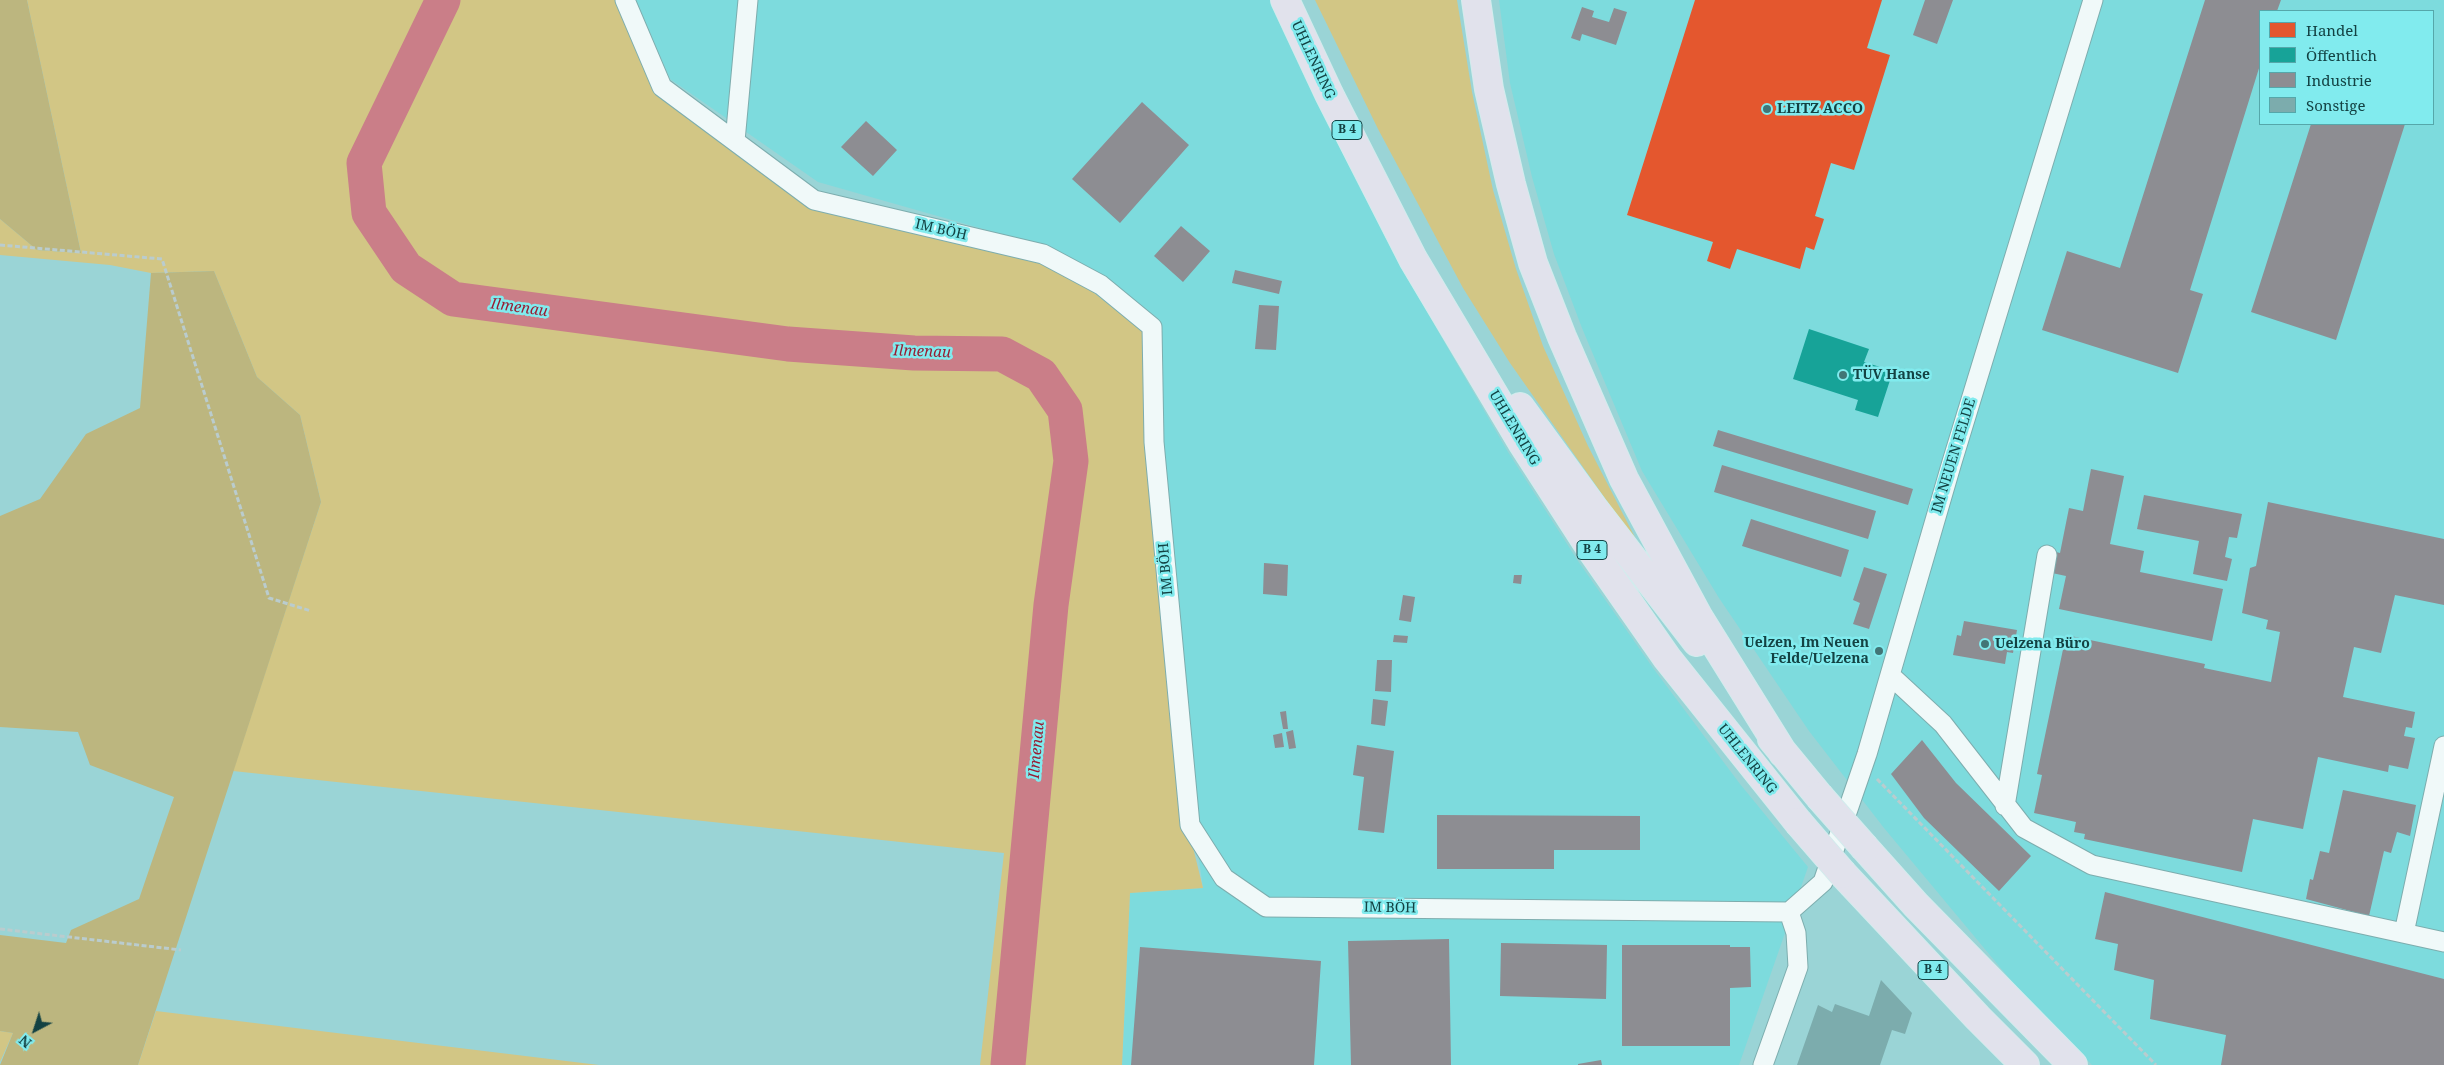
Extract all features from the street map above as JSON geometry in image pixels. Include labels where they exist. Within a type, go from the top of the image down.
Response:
[{"type":"highway","name":"UHLENRING","points":[[1286,0],[1316,69],[1413,259],[1522,442],[1593,552],[1667,658],[1798,822],[1843,874],[1978,1018],[2025,1065]]},
{"type":"highway","points":[[1476,0],[1489,89],[1511,184],[1533,262],[1562,337],[1624,479],[1699,618],[1783,754]]},
{"type":"highway","name":"B 4","points":[[1413,259],[1595,510],[1783,754],[1916,905],[2073,1065]]},
{"type":"street","name":"IM BÖH","points":[[625,0],[662,87],[814,200],[1043,254],[1102,284],[1152,327],[1154,442],[1190,825],[1224,878],[1266,907],[1795,908]]},
{"type":"street","points":[[734,141],[748,0]]},
{"type":"street","name":"IM NEUEN FELDE","points":[[1795,908],[1823,882],[1867,754],[1952,462],[2092,0]]},
{"type":"street","points":[[2005,806],[2047,555]]},
{"type":"street","points":[[1890,675],[1943,724],[2024,828],[2092,865],[2444,942]]},
{"type":"street","points":[[2404,934],[2444,746]]},
{"type":"street","points":[[1763,1065],[1798,967],[1795,908]]},
{"type":"path","points":[[0,245],[162,259],[269,598],[311,611]]},
{"type":"path","points":[[1867,754],[1874,776],[2156,1065]]},
{"type":"path","points":[[0,929],[181,950]]},
{"type":"shaded area","points":[[0,0],[27,0],[81,253],[37,250],[0,219]]},
{"type":"shaded area","points":[[27,0],[619,0],[659,95],[812,206],[1036,261],[1093,292],[1142,331],[1147,443],[1182,803],[1203,888],[1130,893],[1122,1065],[980,1065],[1004,853],[233,771],[321,502],[300,415],[257,377],[214,271],[151,273],[110,265],[0,255],[0,219],[37,250],[81,253]]},
{"type":"shaded area","points":[[636,0],[1273,0],[1316,99],[1401,267],[1508,452],[1578,561],[1653,668],[1740,784],[1808,867],[1739,1065],[1122,1065],[1130,893],[1203,888],[1195,832],[1161,439],[1160,320],[1107,279],[1043,246],[818,182],[670,79]]},
{"type":"shaded area","points":[[1315,0],[1457,0],[1472,92],[1493,190],[1516,269],[1543,346],[1588,446],[1642,551],[1510,363],[1463,288],[1378,129]]},
{"type":"shaded area","points":[[1499,0],[2444,0],[2444,1065],[2092,1065],[2019,990],[1884,828],[1809,731],[1719,598],[1642,471],[1582,328],[1554,254],[1532,177],[1510,83]]},
{"type":"shaded area","points":[[214,271],[257,377],[300,415],[321,502],[138,1065],[0,1065],[13,1033],[0,1031],[0,935],[66,943],[71,930],[139,899],[174,797],[90,765],[78,732],[0,727],[0,516],[40,499],[86,434],[140,408],[151,273]]},
{"type":"shaded area","points":[[156,1011],[599,1065],[138,1065]]},
{"type":"shaded area","points":[[0,1031],[13,1033],[0,1062]]},
{"type":"building: Handel","name":"LEITZ ACCO","points":[[1695,0],[1882,0],[1867,48],[1890,55],[1854,170],[1831,163],[1815,216],[1824,219],[1814,250],[1806,247],[1800,269],[1737,249],[1730,269],[1707,261],[1713,242],[1627,215]]},
{"type":"building: Öffentlich","name":"TÜV Hanse","points":[[1809,329],[1869,349],[1864,362],[1893,371],[1878,417],[1855,410],[1858,400],[1793,379]]},
{"type":"building: Industrie","points":[[1925,0],[1953,0],[1937,44],[1913,35]]},
{"type":"building: Industrie","points":[[2205,0],[2281,0],[2277,10],[2259,10],[2259,68],[2190,290],[2203,294],[2178,373],[2042,330],[2067,251],[2120,268]]},
{"type":"building: Industrie","points":[[1582,7],[1594,11],[1592,17],[1609,22],[1614,8],[1627,12],[1616,45],[1582,34],[1580,41],[1571,38]]},
{"type":"building: Industrie","points":[[1142,102],[1189,145],[1120,223],[1072,179]]},
{"type":"building: Industrie","points":[[866,121],[897,150],[873,176],[841,147]]},
{"type":"building: Industrie","points":[[2311,125],[2405,125],[2336,340],[2251,312]]},
{"type":"building: Industrie","points":[[1181,226],[1210,251],[1183,282],[1154,256]]},
{"type":"building: Industrie","points":[[1235,270],[1282,281],[1279,294],[1232,283]]},
{"type":"building: Industrie","points":[[1259,305],[1279,306],[1276,350],[1255,349]]},
{"type":"building: Industrie","points":[[1718,430],[1913,489],[1908,505],[1713,446]]},
{"type":"building: Industrie","points":[[1722,465],[1876,511],[1868,539],[1714,492]]},
{"type":"building: Industrie","points":[[2091,469],[2124,476],[2110,544],[2144,551],[2140,572],[2223,589],[2212,641],[2059,609],[2066,576],[2052,573],[2056,552],[2060,553],[2069,508],[2083,511]]},
{"type":"building: Industrie","points":[[2144,495],[2242,514],[2237,538],[2229,537],[2225,557],[2232,559],[2227,581],[2193,574],[2199,541],[2137,529]]},
{"type":"building: Industrie","points":[[2268,502],[2444,539],[2444,605],[2395,595],[2381,653],[2354,647],[2343,697],[2415,712],[2412,728],[2406,727],[2404,736],[2415,738],[2408,769],[2389,765],[2388,772],[2318,757],[2303,829],[2253,819],[2242,872],[2084,839],[2085,834],[2074,832],[2076,822],[2034,813],[2042,775],[2037,774],[2066,635],[2205,664],[2204,668],[2271,682],[2280,632],[2266,629],[2268,620],[2242,613],[2250,568],[2256,566]]},
{"type":"building: Industrie","points":[[1751,519],[1849,550],[1841,577],[1742,546]]},
{"type":"building: Industrie","points":[[1264,563],[1288,565],[1287,596],[1263,594]]},
{"type":"building: Industrie","points":[[1864,567],[1887,574],[1869,629],[1853,624],[1860,603],[1853,600]]},
{"type":"building: Industrie","points":[[1514,575],[1522,575],[1521,584],[1513,583]]},
{"type":"building: Industrie","points":[[1403,595],[1415,597],[1411,622],[1399,620]]},
{"type":"building: Industrie","name":"Uelzena Büro","points":[[1964,621],[2017,630],[2013,653],[2007,652],[2005,664],[1953,655],[1957,635],[1961,636]]},
{"type":"building: Industrie","points":[[1394,635],[1408,636],[1407,643],[1393,642]]},
{"type":"building: Industrie","points":[[1377,660],[1392,660],[1391,692],[1375,691]]},
{"type":"building: Industrie","points":[[1373,699],[1388,701],[1385,726],[1371,724]]},
{"type":"building: Industrie","points":[[1286,711],[1288,729],[1283,729],[1280,712]]},
{"type":"building: Industrie","points":[[1293,730],[1296,748],[1289,749],[1286,732]]},
{"type":"building: Industrie","points":[[1282,733],[1284,747],[1275,748],[1273,735]]},
{"type":"building: Industrie","points":[[1922,740],[1956,783],[2031,856],[1999,891],[1924,818],[1891,774]]},
{"type":"building: Industrie","points":[[1357,745],[1394,751],[1384,833],[1358,830],[1364,777],[1353,775]]},
{"type":"building: Industrie","points":[[2343,790],[2416,805],[2410,836],[2397,832],[2391,853],[2384,851],[2369,916],[2306,899],[2310,879],[2313,880],[2320,851],[2329,853]]},
{"type":"building: Industrie","points":[[1437,815],[1640,816],[1640,850],[1554,850],[1554,869],[1437,869]]},
{"type":"building: Industrie","points":[[2105,892],[2444,979],[2444,1065],[2221,1065],[2226,1035],[2150,1019],[2154,980],[2114,970],[2118,944],[2095,939]]},
{"type":"building: Industrie","points":[[1449,939],[1451,1065],[1351,1065],[1348,941]]},
{"type":"building: Industrie","points":[[1501,943],[1607,945],[1606,999],[1500,996]]},
{"type":"building: Industrie","points":[[1622,945],[1730,945],[1730,947],[1750,947],[1751,987],[1730,988],[1730,1046],[1622,1046]]},
{"type":"building: Industrie","points":[[1140,947],[1321,961],[1314,1065],[1131,1065]]},
{"type":"building: Industrie","points":[[1601,1060],[1602,1065],[1578,1065],[1578,1064]]},
{"type":"building: Sonstige","points":[[1881,980],[1912,1013],[1905,1034],[1892,1030],[1880,1065],[1797,1065],[1818,1005],[1832,1012],[1835,1004],[1869,1016]]},
{"type":"waterway","name":"Ilmenau","points":[[443,0],[364,163],[369,213],[406,268],[453,299],[788,344],[914,353],[1002,354],[1041,375],[1065,410],[1071,461],[1051,605],[1008,1065]]},
{"type":"place","name":"LEITZ ACCO","points":[[1767,109]]},
{"type":"place","name":"TÜV Hanse","points":[[1843,375]]},
{"type":"place","name":"Uelzena Büro","points":[[1985,644]]},
{"type":"place","name":"Uelzen, Im Neuen Felde/Uelzena","points":[[1879,651]]}]
